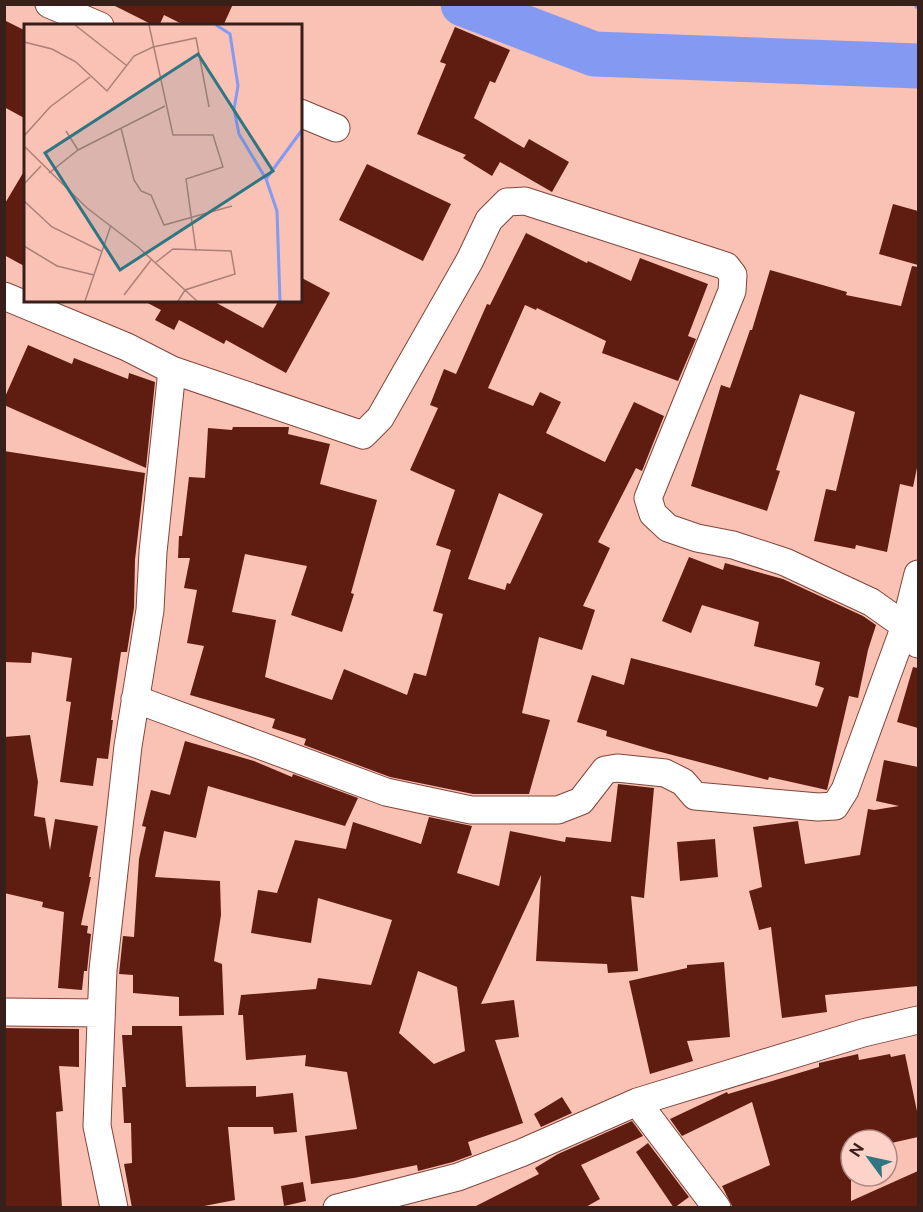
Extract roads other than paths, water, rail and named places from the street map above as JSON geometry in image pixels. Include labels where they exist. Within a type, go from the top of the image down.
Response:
[{"type":"street","points":[[49,4],[95,24]]},
{"type":"street","points":[[302,114],[336,128]]},
{"type":"street","points":[[4,296],[127,347],[172,370],[363,435],[380,418],[470,260],[489,220],[507,202],[525,201],[726,266],[733,275],[732,291],[648,498],[653,514],[668,528],[697,538],[733,545],[785,562],[872,602],[912,635]]},
{"type":"street","points":[[114,1208],[98,1126],[103,970],[135,699],[150,610],[153,552],[172,370]]},
{"type":"street","points":[[135,699],[386,792],[471,810],[558,810],[581,801],[605,770],[617,768],[665,773],[683,782],[695,796],[818,807],[835,806],[845,790],[912,635],[918,574]]},
{"type":"street","points":[[4,1012],[101,1013]]},
{"type":"street","points":[[337,1208],[458,1177],[521,1153],[638,1102],[863,1033],[918,1020]]},
{"type":"street","points":[[638,1102],[717,1208]]},
{"type":"waterway","points":[[463,4],[594,54],[918,66]]}]
